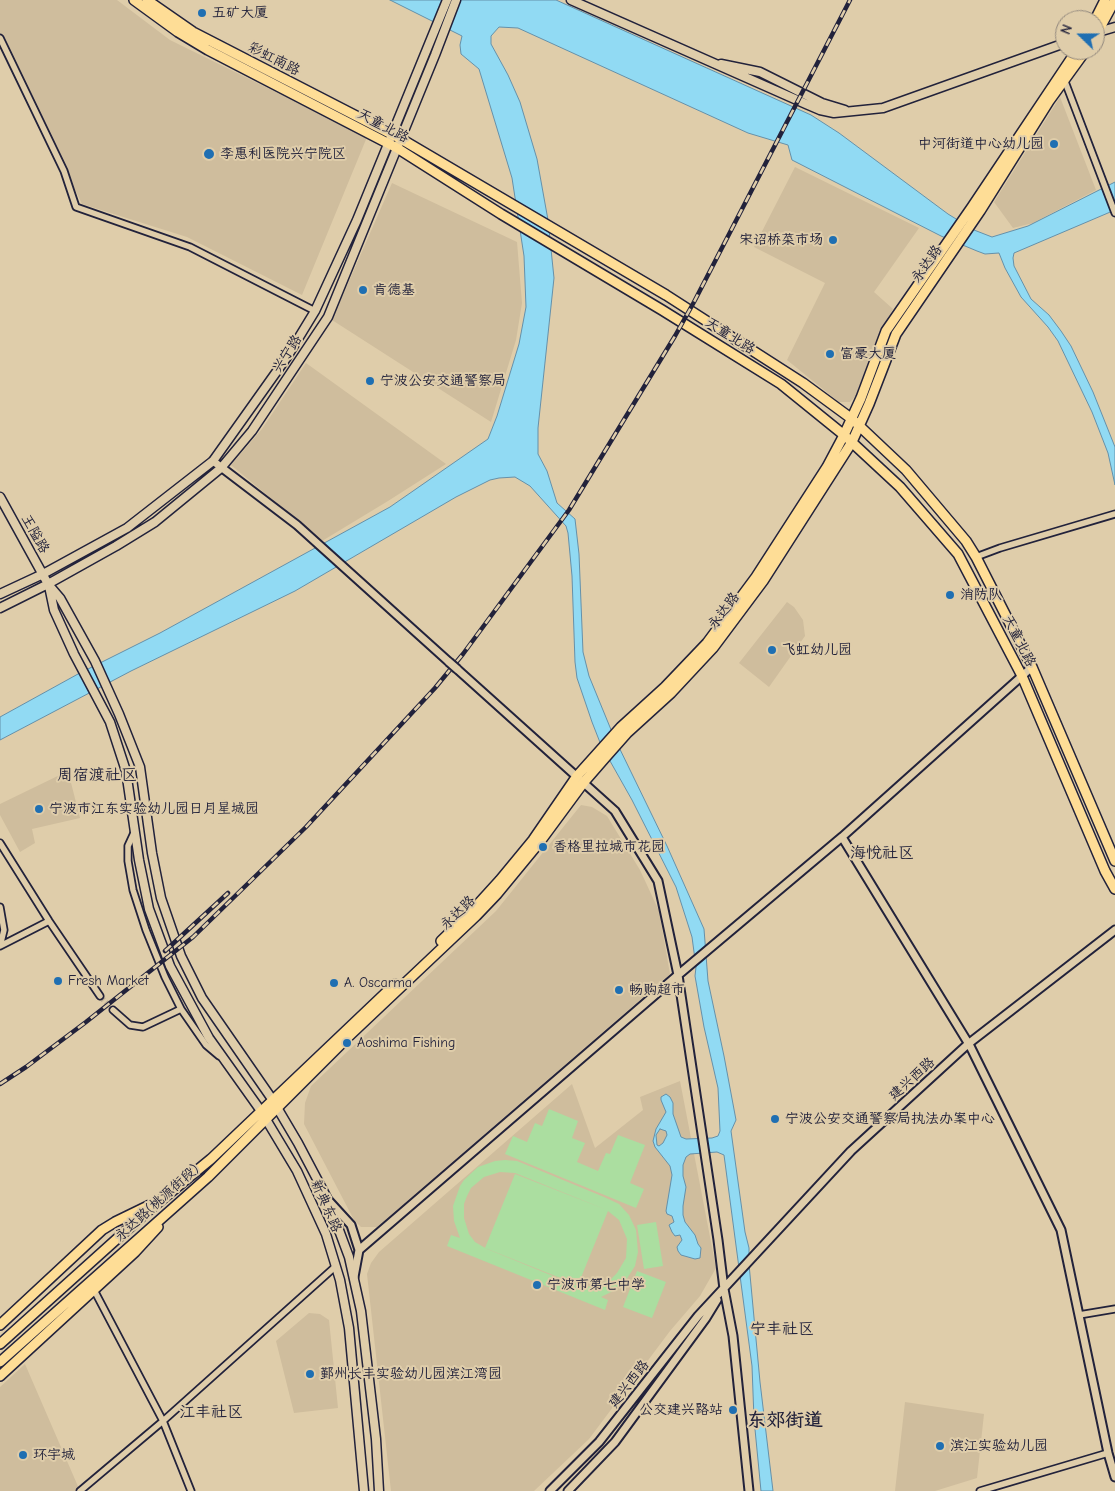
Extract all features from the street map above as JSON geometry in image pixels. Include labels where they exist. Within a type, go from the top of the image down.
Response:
[{"type":"main road","name":"天童北路","points":[[134,0],[178,32],[208,50],[395,141],[571,238],[666,295],[803,383],[852,419],[906,470],[966,541],[976,557],[1032,667],[1115,861]]},
{"type":"main road","name":"彩虹南路","points":[[147,0],[193,32],[395,141]]},
{"type":"main road","name":"兴宁路","points":[[0,608],[48,584],[155,522],[222,468],[252,431],[328,317],[447,0]]},
{"type":"main road","name":"兴宁路","points":[[0,594],[43,574],[127,528],[213,461],[287,357],[315,310],[435,55],[456,0]]},
{"type":"main road","points":[[571,0],[712,62],[760,72],[822,103],[852,112],[883,108],[1055,47]]},
{"type":"main road","points":[[1105,18],[1115,0]]},
{"type":"main road","name":"永达路","points":[[272,1099],[486,896],[600,756],[707,642],[772,554],[827,466],[852,419],[886,331],[945,254],[976,209],[1072,60]]},
{"type":"main road","name":"永达路","points":[[1063,76],[1077,60]]},
{"type":"main road","name":"天童北路","points":[[395,141],[511,220],[781,384],[844,434],[900,487],[958,554],[1022,676],[1105,871],[1115,889]]},
{"type":"main road","name":"永达路","points":[[624,730],[671,693],[713,648],[763,582],[852,442],[860,427],[896,334],[945,254]]},
{"type":"main road","name":"王隘路","points":[[0,497],[48,584]]},
{"type":"main road","name":"新典东路","points":[[48,584],[60,598],[95,661],[140,767],[159,889],[181,956],[202,998],[272,1099],[298,1143],[327,1198],[349,1257],[362,1320],[376,1439],[379,1491]]},
{"type":"main road","name":"新典东路","points":[[48,584],[54,610],[110,722],[126,770],[149,909],[170,966],[209,1038],[264,1115],[297,1171],[326,1234],[336,1266],[349,1328],[364,1491]]},
{"type":"main road","name":"永达路","points":[[277,1108],[497,894],[539,843],[580,779]]},
{"type":"main road","name":"永达路(桃源街段)","points":[[0,1362],[190,1192],[264,1115],[272,1099]]},
{"type":"main road","name":"永达路(桃源街段)","points":[[0,1344],[161,1200],[264,1115],[277,1108]]},
{"type":"main road","points":[[0,1376],[135,1252],[190,1192]]},
{"type":"main road","points":[[0,1325],[102,1230],[161,1200]]},
{"type":"street","points":[[0,38],[64,171],[76,207],[190,247],[315,310]]},
{"type":"street","points":[[1063,76],[1115,213]]},
{"type":"street","points":[[213,461],[297,525],[615,811],[658,881],[678,975],[724,1288],[733,1336],[749,1491]]},
{"type":"street","points":[[976,557],[1000,548],[1115,514]]},
{"type":"street","points":[[359,1250],[685,968],[842,837],[1032,667]]},
{"type":"street","points":[[135,831],[128,846],[128,861],[133,890],[165,977],[181,1009],[206,1045],[226,1062]]},
{"type":"street","points":[[842,837],[968,1044],[1061,1230],[1108,1453],[1115,1477]]},
{"type":"street","points":[[0,843],[49,921],[100,996]]},
{"type":"street","points":[[0,907],[4,930],[0,946]]},
{"type":"street","points":[[0,946],[49,921]]},
{"type":"street","name":"建兴西路","points":[[550,1491],[599,1442],[698,1316],[851,1151],[968,1044],[1115,930]]},
{"type":"street","points":[[113,1010],[130,1025],[142,1027],[181,1009]]},
{"type":"street","points":[[327,1198],[351,1225],[359,1250],[354,1280]]},
{"type":"street","points":[[80,1491],[163,1421],[336,1266]]},
{"type":"street","name":"建兴西路","points":[[568,1491],[615,1442],[706,1318],[724,1288]]},
{"type":"street","points":[[94,1290],[163,1421],[191,1491]]},
{"type":"street","points":[[1079,1315],[1115,1309]]},
{"type":"street","points":[[980,1491],[1108,1453]]},
{"type":"shaded area","name":"李惠利医院兴宁院区","points":[[0,0],[117,0],[170,40],[367,137],[302,295],[187,237],[82,204],[0,36]]},
{"type":"shaded area","name":"中河街道中心幼儿园","points":[[1060,97],[1096,190],[1033,223],[1013,228],[994,202]]},
{"type":"shaded area","points":[[795,167],[919,228],[874,292],[893,309],[874,345],[856,396],[850,402],[839,402],[787,360],[825,283],[754,247]]},
{"type":"shaded area","points":[[392,183],[517,242],[522,303],[516,340],[491,422],[332,320]]},
{"type":"shaded area","points":[[306,363],[446,464],[322,541],[231,465],[262,429]]},
{"type":"shaded area","name":"飞虹幼儿园","points":[[787,602],[794,607],[803,620],[805,636],[769,687],[739,663]]},
{"type":"shaded area","name":"宁波市江东实验幼儿园日月星城园","points":[[68,771],[80,818],[32,829],[35,843],[20,852],[0,815],[0,804]]},
{"type":"shaded area","points":[[581,805],[592,807],[607,816],[640,870],[659,911],[670,974],[377,1227],[361,1227],[354,1220],[304,1124],[305,1103],[311,1086],[496,911]]},
{"type":"shaded area","name":"宁波市第七中学","points":[[680,1081],[716,1268],[700,1296],[670,1331],[589,1439],[534,1491],[391,1491],[367,1274],[371,1263],[379,1252],[572,1084],[595,1148],[643,1110],[640,1097]]},
{"type":"shaded area","name":"鄞州长丰实验幼儿园滨江湾园","points":[[309,1313],[320,1314],[329,1320],[338,1408],[294,1413],[276,1341]]},
{"type":"shaded area","points":[[25,1364],[80,1491],[0,1491],[0,1387]]},
{"type":"shaded area","name":"滨江实验幼儿园","points":[[905,1402],[984,1414],[977,1478],[935,1491],[895,1491]]},
{"type":"green space","points":[[549,1109],[578,1121],[572,1138],[585,1143],[577,1162],[598,1171],[606,1153],[610,1154],[618,1135],[645,1145],[630,1183],[644,1189],[636,1208],[505,1154],[513,1136],[527,1142],[535,1123],[542,1126]]},
{"type":"green space","points":[[495,1161],[517,1161],[619,1204],[629,1215],[636,1230],[638,1252],[635,1266],[626,1280],[613,1291],[601,1297],[608,1300],[605,1310],[447,1246],[451,1235],[460,1238],[454,1221],[453,1206],[460,1186],[478,1167]],"holes":[[[500,1172],[515,1173],[607,1210],[515,1174],[485,1248],[475,1242],[469,1234],[464,1218],[464,1204],[471,1188],[484,1177]],[[608,1211],[619,1220],[627,1239],[626,1258],[611,1279],[596,1286],[583,1287],[575,1285],[486,1248],[578,1285]]]},
{"type":"green space","points":[[656,1222],[663,1266],[644,1269],[637,1225]]},
{"type":"green space","points":[[637,1271],[666,1282],[652,1318],[623,1307]]},
{"type":"water","points":[[390,0],[556,0],[811,115],[839,133],[948,214],[974,230],[992,237],[1028,226],[1115,182],[1115,210],[1014,253],[1013,258],[1014,266],[1031,299],[1049,315],[1071,346],[1093,392],[1115,447],[1115,485],[1108,453],[1092,412],[1058,341],[1021,297],[999,253],[985,254],[941,236],[792,160],[788,145],[748,133],[518,28],[499,27],[491,36],[491,44],[520,102],[537,159],[548,220],[554,278],[538,428],[538,454],[547,471],[557,503],[575,519],[579,554],[583,652],[589,676],[614,737],[667,846],[704,929],[708,981],[736,1120],[731,1131],[745,1232],[749,1248],[760,1382],[773,1491],[761,1491],[754,1419],[752,1366],[724,1155],[717,1152],[690,1154],[686,1157],[683,1165],[686,1187],[683,1215],[685,1222],[695,1235],[701,1248],[700,1258],[695,1259],[681,1255],[678,1251],[677,1247],[682,1240],[680,1235],[675,1236],[672,1232],[669,1225],[674,1222],[672,1216],[667,1214],[666,1211],[672,1175],[670,1166],[655,1147],[653,1141],[656,1129],[666,1112],[661,1097],[666,1094],[673,1103],[673,1114],[681,1137],[686,1139],[712,1138],[718,1136],[720,1131],[718,1088],[695,976],[696,967],[692,937],[676,887],[632,800],[601,745],[592,722],[577,678],[568,533],[566,526],[530,486],[515,477],[490,480],[456,497],[295,591],[131,671],[0,740],[0,717],[78,674],[160,633],[390,507],[488,439],[519,344],[526,307],[524,256],[512,178],[479,69],[461,54],[462,36]],"holes":[[[660,1129],[666,1131],[667,1135],[663,1143],[659,1146],[657,1145],[656,1135]]]},
{"type":"tunnel","points":[[100,996],[113,1010]]},
{"type":"railway","points":[[0,1084],[86,1022],[193,937],[306,827],[435,688],[463,654],[569,510],[675,336],[850,0]]},
{"type":"railway","points":[[165,951],[228,893]]},
{"type":"place","name":"五矿大厦","points":[[202,13]]},
{"type":"place","name":"中河街道中心幼儿园","points":[[1054,144]]},
{"type":"place","name":"李惠利医院兴宁院区","points":[[209,154]]},
{"type":"place","name":"宋诏桥菜市场","points":[[833,240]]},
{"type":"place","name":"肯德基","points":[[363,290]]},
{"type":"place","name":"富豪大厦","points":[[830,354]]},
{"type":"place","name":"宁波公安交通警察局","points":[[370,381]]},
{"type":"place","name":"消防队","points":[[950,595]]},
{"type":"place","name":"飞虹幼儿园","points":[[772,650]]},
{"type":"place","name":"宁波市江东实验幼儿园日月星城园","points":[[39,809]]},
{"type":"place","name":"香格里拉城市花园","points":[[543,847]]},
{"type":"place","name":"Fresh Market","points":[[58,981]]},
{"type":"place","name":"A. Oscarma","points":[[334,983]]},
{"type":"place","name":"畅购超市","points":[[619,990]]},
{"type":"place","name":"Aoshima Fishing","points":[[347,1043]]},
{"type":"place","name":"宁波公安交通警察局执法办案中心","points":[[775,1119]]},
{"type":"place","name":"宁波市第七中学","points":[[537,1285]]},
{"type":"place","name":"鄞州长丰实验幼儿园滨江湾园","points":[[310,1374]]},
{"type":"place","name":"公交建兴路站","points":[[733,1410]]},
{"type":"place","name":"滨江实验幼儿园","points":[[940,1446]]},
{"type":"place","name":"环宇城","points":[[23,1455]]},
{"type":"district","name":"周宿渡社区","points":[[97,775]]},
{"type":"district","name":"海悦社区","points":[[882,853]]},
{"type":"district","name":"宁丰社区","points":[[782,1329]]},
{"type":"district","name":"江丰社区","points":[[211,1412]]},
{"type":"district","name":"东郊街道","points":[[785,1421]]}]
